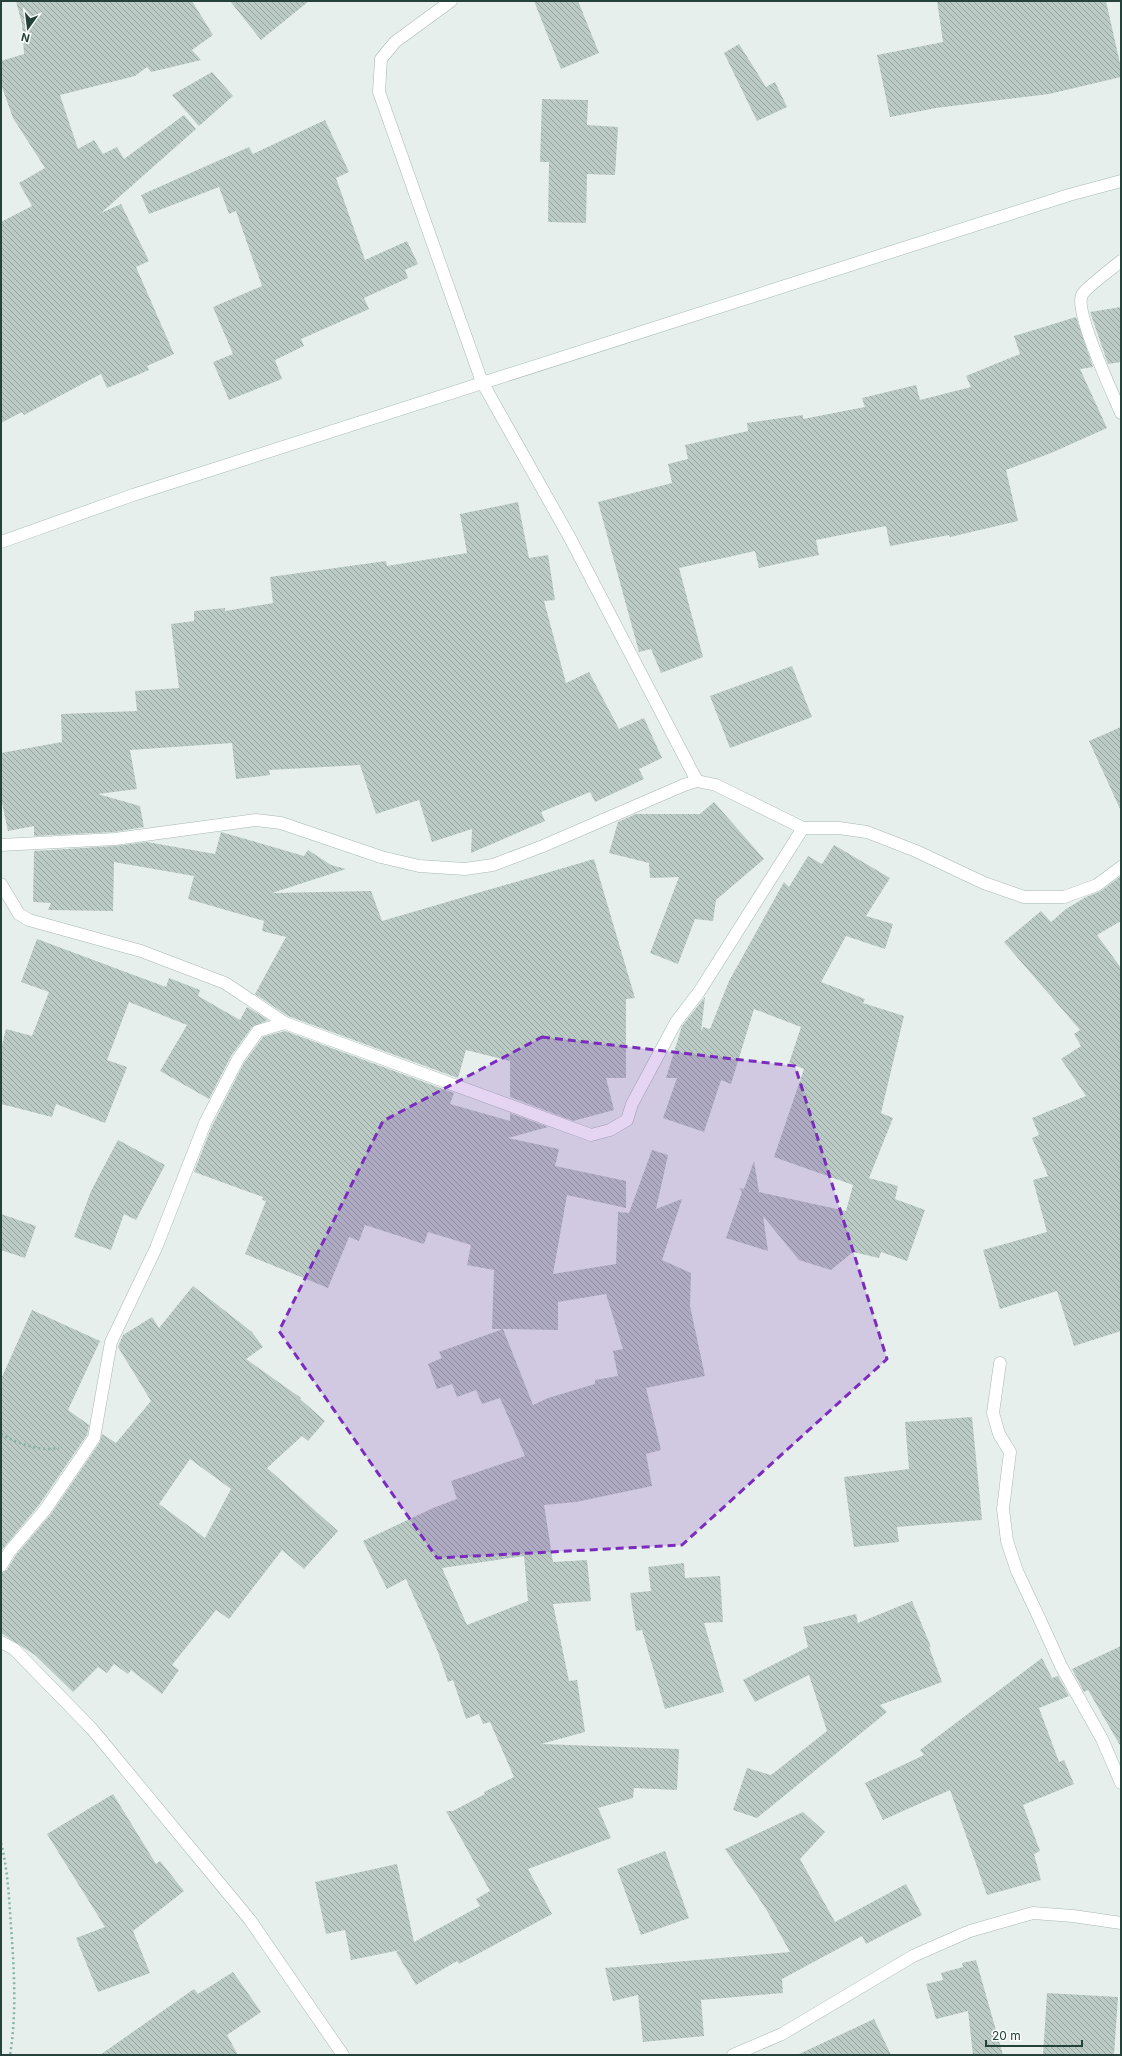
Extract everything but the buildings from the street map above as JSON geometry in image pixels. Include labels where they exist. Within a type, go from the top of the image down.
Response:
[{"type":"street","points":[[451,1],[395,42],[381,59],[379,92],[482,382],[570,538],[697,781]]},
{"type":"street","points":[[1,542],[133,495],[482,382],[1054,200],[1121,181]]},
{"type":"street","points":[[1121,261],[1082,295],[1080,304],[1086,329],[1121,413]]},
{"type":"street","points":[[1,845],[116,839],[256,820],[281,823],[382,858],[419,866],[465,869],[500,862],[543,846],[684,785],[697,781],[716,785],[803,828],[839,828],[867,832],[916,851],[984,883],[1024,897],[1064,897],[1096,885],[1121,867]]},
{"type":"street","points":[[1,884],[18,914],[29,920],[141,951],[225,984],[285,1023],[591,1135],[610,1130],[627,1120],[632,1104],[676,1022],[699,992],[803,828]]},
{"type":"street","points":[[1,1566],[10,1551],[44,1510],[94,1438],[111,1342],[156,1248],[205,1123],[238,1059],[258,1031],[285,1023]]},
{"type":"street","points":[[1000,1363],[993,1413],[999,1434],[1010,1452],[1003,1509],[1007,1542],[1017,1571],[1061,1666],[1102,1739],[1121,1783]]},
{"type":"street","points":[[1,1642],[14,1648],[92,1729],[128,1772],[250,1920],[343,2055]]},
{"type":"street","points":[[733,2055],[782,2034],[913,1956],[970,1931],[1033,1914],[1072,1916],[1121,1923]]},
{"type":"path","points":[[1,1434],[24,1444],[50,1450],[94,1438]]},
{"type":"path","points":[[1,1843],[7,1868],[14,1969],[13,2039],[10,2055]]},
{"type":"highlighted area","points":[[542,1037],[795,1066],[887,1359],[682,1545],[437,1558],[279,1331],[383,1121]]}]
